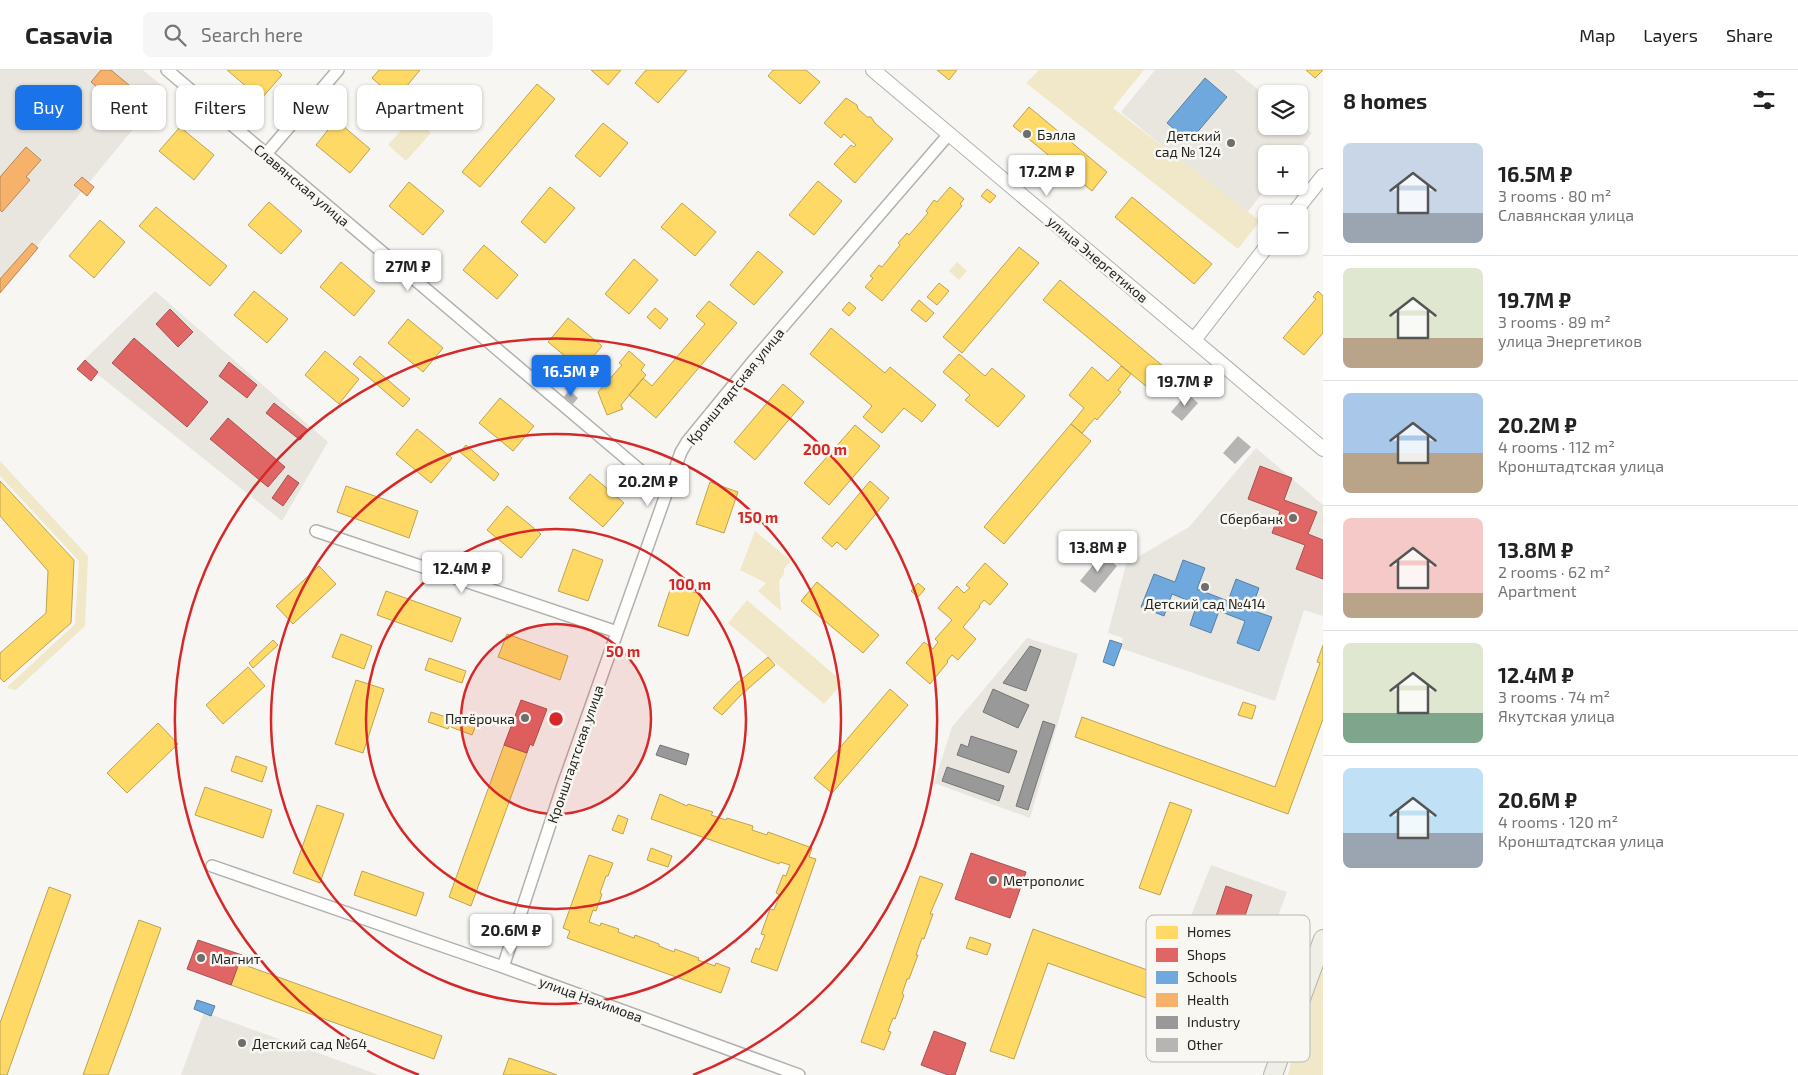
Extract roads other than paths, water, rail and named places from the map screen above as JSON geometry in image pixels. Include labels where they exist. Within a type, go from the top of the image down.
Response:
[{"type":"main road","points":[[1310,974],[1323,939]]},
{"type":"main road","points":[[1273,1075],[1278,1062]]},
{"type":"street","name":"Славянская улица","points":[[167,70],[667,493]]},
{"type":"street","points":[[266,154],[338,70]]},
{"type":"street","name":"улица Энергетиков","points":[[873,70],[1323,449]]},
{"type":"street","name":"Кронштадтская улица","points":[[502,967],[681,452],[687,442],[754,360],[949,134]]},
{"type":"street","points":[[1300,205],[1323,176]]},
{"type":"street","points":[[1194,340],[1261,255]]},
{"type":"street","points":[[316,531],[617,632]]},
{"type":"street","name":"улица Нахимова","points":[[212,866],[502,967],[799,1075]]},
{"type":"place","name":"Бэлла","points":[[1027,134]]},
{"type":"place","name":"Детский сад № 124","points":[[1231,143]]},
{"type":"place","name":"Сбербанк","points":[[1293,518]]},
{"type":"place","name":"Детский сад №414","points":[[1205,587]]},
{"type":"place","name":"Пятёрочка","points":[[525,718]]},
{"type":"place","name":"Метрополис","points":[[993,880]]},
{"type":"place","name":"Магнит","points":[[201,958]]},
{"type":"place","name":"Детский сад №64","points":[[242,1043]]}]
